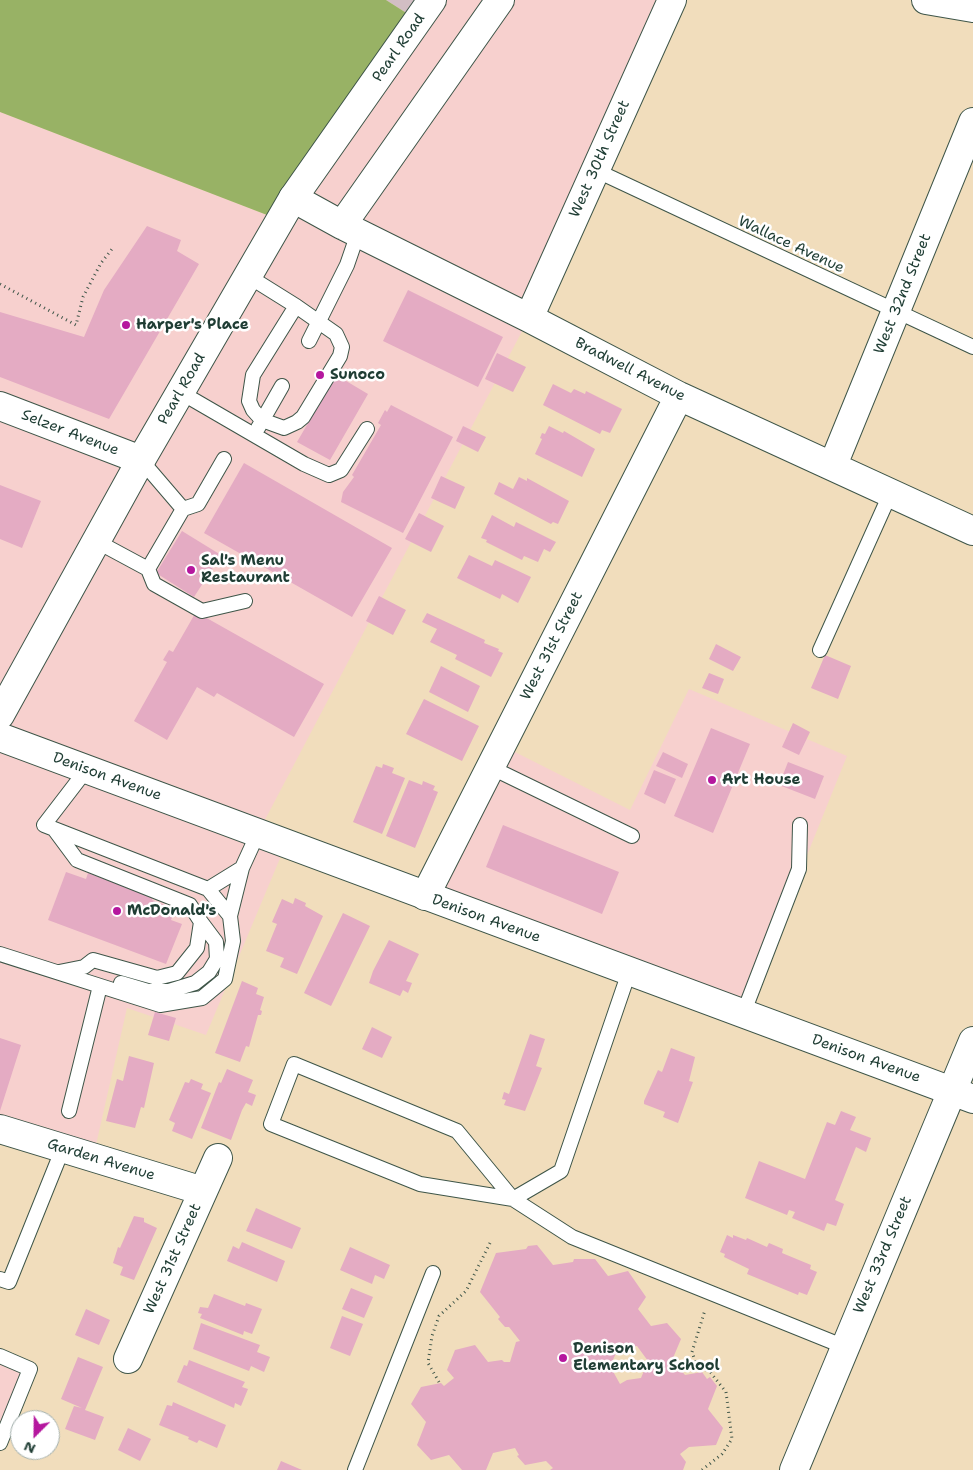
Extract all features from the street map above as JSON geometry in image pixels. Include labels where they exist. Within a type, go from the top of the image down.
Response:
[{"type":"street","name":"Pearl Road","points":[[0,715],[141,460],[293,198],[432,0]]},
{"type":"street","points":[[350,229],[500,0]]},
{"type":"street","name":"West 30th Street","points":[[529,318],[672,0]]},
{"type":"street","points":[[926,0],[973,8]]},
{"type":"street","name":"West 32nd Street","points":[[833,465],[973,122]]},
{"type":"street","name":"Bradwell Avenue","points":[[293,198],[350,229],[680,396],[973,530]]},
{"type":"street","name":"West 31st Street","points":[[424,896],[680,396]]},
{"type":"street","name":"Selzer Avenue","points":[[0,406],[141,460]]},
{"type":"street","name":"Denison Avenue","points":[[0,736],[424,896],[962,1095]]},
{"type":"street","name":"West 33rd Street","points":[[794,1470],[845,1347],[962,1095],[973,1041]]},
{"type":"street","name":"Garden Avenue","points":[[0,1129],[203,1191]]},
{"type":"street","name":"West 31st Street","points":[[128,1359],[218,1158]]},
{"type":"lane","name":"Wallace Avenue","points":[[595,170],[973,347]]},
{"type":"lane","points":[[309,342],[347,265],[350,229]]},
{"type":"lane","points":[[248,276],[296,306],[336,334],[342,347],[340,356],[297,422],[284,428],[262,420],[253,410],[249,401],[252,376],[296,306]]},
{"type":"lane","points":[[253,435],[282,386]]},
{"type":"lane","points":[[180,392],[304,464],[329,475],[341,470],[367,429]]},
{"type":"lane","points":[[148,569],[183,509],[198,504],[224,459]]},
{"type":"lane","points":[[141,460],[183,509]]},
{"type":"lane","points":[[820,650],[890,492]]},
{"type":"lane","points":[[96,541],[148,569],[154,584],[202,611],[245,601]]},
{"type":"lane","points":[[490,767],[632,836]]},
{"type":"lane","points":[[49,827],[87,769]]},
{"type":"lane","points":[[743,1014],[799,869],[800,826]]},
{"type":"lane","points":[[49,827],[208,889],[230,916]]},
{"type":"lane","points":[[49,827],[77,860],[190,905],[216,942],[217,959],[210,972],[195,983],[169,991],[148,991],[94,976],[84,967]]},
{"type":"lane","points":[[0,954],[160,1005],[202,998],[225,980],[233,941],[230,916],[242,868],[258,834]]},
{"type":"lane","points":[[208,889],[242,868]]},
{"type":"lane","points":[[58,972],[84,967],[93,960],[157,978],[177,973],[197,948],[201,922]]},
{"type":"lane","points":[[629,972],[561,1171],[513,1200],[420,1184],[271,1124],[294,1064],[457,1131],[513,1200],[572,1238],[845,1347]]},
{"type":"lane","points":[[69,1111],[100,986]]},
{"type":"lane","points":[[0,1279],[9,1282],[63,1148]]},
{"type":"lane","points":[[355,1470],[433,1273]]},
{"type":"lane","points":[[0,1356],[30,1369],[0,1442]]},
{"type":"path","points":[[0,284],[76,325],[83,297],[101,263],[112,249]]},
{"type":"path","points":[[439,1382],[428,1363],[432,1336],[440,1316],[466,1291],[490,1243]]},
{"type":"path","points":[[702,1470],[722,1454],[732,1439],[726,1392],[711,1373],[696,1363],[692,1352],[706,1307]]},
{"type":"shaded area","points":[[386,0],[432,0],[419,21]]},
{"type":"shaded area","points":[[432,0],[672,0],[529,318],[258,833],[286,844],[206,1035],[127,1008],[93,1158],[0,1129],[0,112],[280,220]]},
{"type":"shaded area","points":[[689,689],[847,756],[743,1014],[425,896],[501,745],[630,810]]},
{"type":"shaded area","points":[[0,1356],[30,1369],[13,1410],[10,1410],[10,1418],[0,1443]]},
{"type":"green space","points":[[0,0],[386,0],[419,21],[280,220],[0,112]]},
{"type":"building","name":"Harper's Place","points":[[147,226],[181,240],[177,251],[199,264],[109,419],[0,377],[0,312],[84,337],[104,290]]},
{"type":"building","points":[[408,290],[503,337],[478,387],[383,341]]},
{"type":"building","points":[[497,353],[526,367],[513,392],[485,379]]},
{"type":"building","points":[[336,375],[368,394],[330,460],[297,442]]},
{"type":"building","points":[[553,384],[571,393],[574,389],[585,394],[586,391],[622,409],[610,433],[602,430],[600,434],[543,405]]},
{"type":"building","points":[[391,405],[453,437],[403,533],[341,502],[343,492],[354,477],[352,475],[381,425],[378,423],[385,410],[387,412]]},
{"type":"building","points":[[463,426],[486,437],[478,452],[456,441]]},
{"type":"building","points":[[549,426],[563,433],[564,431],[595,449],[582,477],[535,454],[542,439],[540,438],[542,433],[545,434]]},
{"type":"building","points":[[244,463],[392,548],[352,617],[204,533]]},
{"type":"building","points":[[441,476],[465,487],[455,509],[431,498]]},
{"type":"building","points":[[519,477],[527,481],[527,478],[569,501],[558,524],[553,522],[551,524],[494,494],[499,482],[513,489]]},
{"type":"building","points":[[0,485],[41,501],[22,548],[0,539]]},
{"type":"building","points":[[419,513],[444,526],[431,552],[405,539]]},
{"type":"building","points":[[492,515],[514,527],[516,522],[556,542],[550,552],[544,549],[538,562],[524,556],[522,560],[481,538]]},
{"type":"building","points":[[182,531],[221,555],[194,597],[156,573]]},
{"type":"building","points":[[469,555],[492,566],[495,560],[531,577],[518,603],[502,594],[500,599],[457,578]]},
{"type":"building","points":[[379,596],[406,610],[393,635],[366,621]]},
{"type":"building","points":[[196,612],[324,684],[294,737],[217,693],[214,697],[197,687],[167,740],[134,721],[167,662],[163,660],[169,650],[173,652]]},
{"type":"building","points":[[427,613],[485,640],[484,643],[499,649],[498,651],[503,653],[491,677],[455,659],[457,655],[430,642],[437,629],[422,622]]},
{"type":"building","points":[[716,644],[741,657],[733,671],[709,659]]},
{"type":"building","points":[[825,655],[851,666],[838,699],[811,688]]},
{"type":"building","points":[[441,666],[480,686],[468,712],[429,692]]},
{"type":"building","points":[[709,673],[724,679],[718,694],[702,688]]},
{"type":"building","points":[[424,699],[479,726],[462,761],[406,734]]},
{"type":"building","points":[[793,723],[810,732],[799,755],[782,747]]},
{"type":"building","name":"Art House","points":[[711,728],[750,744],[713,833],[674,816]]},
{"type":"building","points":[[663,752],[688,764],[682,778],[656,766]]},
{"type":"building","points":[[788,762],[824,776],[815,799],[779,785]]},
{"type":"building","points":[[383,764],[394,768],[392,773],[405,778],[382,834],[353,822],[376,766],[382,768]]},
{"type":"building","points":[[654,770],[676,779],[665,804],[644,794]]},
{"type":"building","points":[[409,780],[422,785],[423,781],[435,786],[433,790],[438,792],[415,848],[386,836]]},
{"type":"building","points":[[503,825],[619,872],[602,914],[486,867]]},
{"type":"building","points":[[66,872],[86,879],[88,873],[153,897],[152,900],[175,909],[171,920],[182,924],[166,964],[48,920]]},
{"type":"building","points":[[295,898],[306,903],[305,906],[323,916],[297,974],[280,967],[284,958],[266,951],[277,924],[272,922],[282,899],[293,904]]},
{"type":"building","points":[[343,913],[370,926],[331,1006],[304,993]]},
{"type":"building","points":[[389,940],[419,954],[406,981],[412,983],[408,993],[403,990],[400,996],[369,983]]},
{"type":"building","points":[[242,981],[258,988],[256,994],[264,997],[260,1010],[262,1011],[261,1015],[258,1015],[249,1047],[246,1046],[240,1062],[215,1053]]},
{"type":"building","points":[[155,1012],[176,1018],[169,1041],[148,1035]]},
{"type":"building","points":[[372,1027],[392,1037],[382,1058],[362,1049]]},
{"type":"building","points":[[530,1034],[545,1039],[536,1066],[542,1068],[525,1111],[504,1105],[506,1100],[502,1099],[504,1092],[509,1094]]},
{"type":"building","points":[[0,1038],[21,1045],[0,1111]]},
{"type":"building","points":[[671,1048],[695,1057],[689,1081],[693,1082],[678,1123],[663,1117],[665,1112],[644,1104],[658,1070],[662,1072]]},
{"type":"building","points":[[129,1056],[154,1063],[144,1108],[141,1107],[135,1128],[106,1121],[117,1079],[123,1081]]},
{"type":"building","points":[[227,1069],[253,1080],[248,1092],[256,1095],[252,1106],[246,1103],[242,1110],[231,1140],[201,1128],[219,1082],[221,1083]]},
{"type":"building","points":[[191,1079],[203,1084],[201,1089],[211,1093],[192,1139],[172,1131],[175,1123],[169,1120],[185,1082],[189,1083]]},
{"type":"building","points":[[841,1111],[856,1117],[850,1130],[871,1138],[866,1152],[856,1147],[835,1200],[844,1204],[836,1226],[827,1223],[824,1231],[792,1218],[795,1212],[789,1210],[787,1215],[745,1198],[759,1161],[805,1179],[827,1122],[835,1125]]},
{"type":"building","points":[[256,1208],[301,1228],[292,1249],[246,1231]]},
{"type":"building","points":[[134,1216],[144,1218],[144,1222],[157,1228],[134,1280],[120,1275],[123,1267],[113,1263],[118,1247],[120,1248]]},
{"type":"building","points":[[727,1235],[733,1238],[733,1235],[746,1240],[747,1238],[767,1247],[769,1243],[783,1249],[782,1253],[811,1265],[810,1269],[817,1272],[807,1295],[799,1292],[798,1295],[747,1274],[749,1269],[724,1257],[725,1254],[720,1252]]},
{"type":"building","points":[[242,1242],[285,1261],[277,1282],[227,1261],[233,1246],[239,1249]]},
{"type":"building","name":"Denison Elementary School","points":[[537,1245],[553,1265],[573,1262],[574,1259],[595,1259],[608,1276],[628,1271],[646,1297],[638,1309],[651,1326],[667,1323],[681,1339],[673,1358],[670,1357],[673,1364],[675,1363],[685,1375],[702,1372],[707,1379],[710,1377],[717,1386],[708,1409],[723,1428],[716,1445],[689,1447],[680,1454],[686,1462],[683,1470],[550,1470],[553,1468],[546,1461],[525,1465],[517,1456],[519,1455],[515,1448],[493,1453],[486,1470],[462,1470],[449,1455],[431,1460],[417,1445],[426,1422],[411,1404],[421,1387],[441,1383],[444,1386],[454,1378],[447,1370],[455,1350],[475,1345],[488,1362],[502,1360],[510,1362],[516,1342],[520,1341],[509,1327],[505,1327],[498,1319],[500,1317],[480,1292],[496,1253],[526,1249],[528,1246]],"holes":[[[637,1346],[648,1361],[641,1378],[627,1380],[620,1384],[610,1366],[618,1349]]]},
{"type":"building","points":[[350,1247],[390,1265],[384,1279],[375,1275],[372,1284],[340,1270]]},
{"type":"building","points":[[351,1288],[373,1297],[364,1318],[342,1309]]},
{"type":"building","points":[[214,1294],[245,1306],[246,1303],[262,1309],[252,1334],[244,1331],[243,1335],[200,1318],[202,1314],[198,1313],[200,1307],[208,1308]]},
{"type":"building","points":[[86,1309],[110,1320],[99,1345],[75,1335]]},
{"type":"building","points":[[342,1316],[363,1324],[350,1356],[330,1348]]},
{"type":"building","points":[[201,1323],[260,1345],[257,1352],[270,1357],[264,1372],[251,1366],[249,1371],[193,1349]]},
{"type":"building","points":[[78,1357],[103,1367],[85,1410],[104,1417],[95,1440],[65,1429],[74,1406],[82,1408],[61,1399]]},
{"type":"building","points":[[189,1360],[245,1382],[242,1387],[248,1389],[241,1406],[235,1403],[234,1408],[177,1382],[184,1365],[187,1366]]},
{"type":"building","points":[[173,1402],[226,1425],[217,1448],[199,1440],[197,1443],[188,1439],[189,1437],[159,1425],[167,1405],[172,1406]]},
{"type":"building","points":[[128,1428],[151,1439],[140,1461],[118,1450]]},
{"type":"building","points":[[281,1461],[302,1470],[277,1470]]},
{"type":"place","name":"Harper's Place","points":[[126,325]]},
{"type":"place","name":"Sunoco","points":[[320,375]]},
{"type":"place","name":"Sal's Menu Restaurant","points":[[191,570]]},
{"type":"place","name":"Art House","points":[[712,780]]},
{"type":"place","name":"McDonald's","points":[[117,911]]},
{"type":"place","name":"Denison Elementary School","points":[[563,1358]]}]
